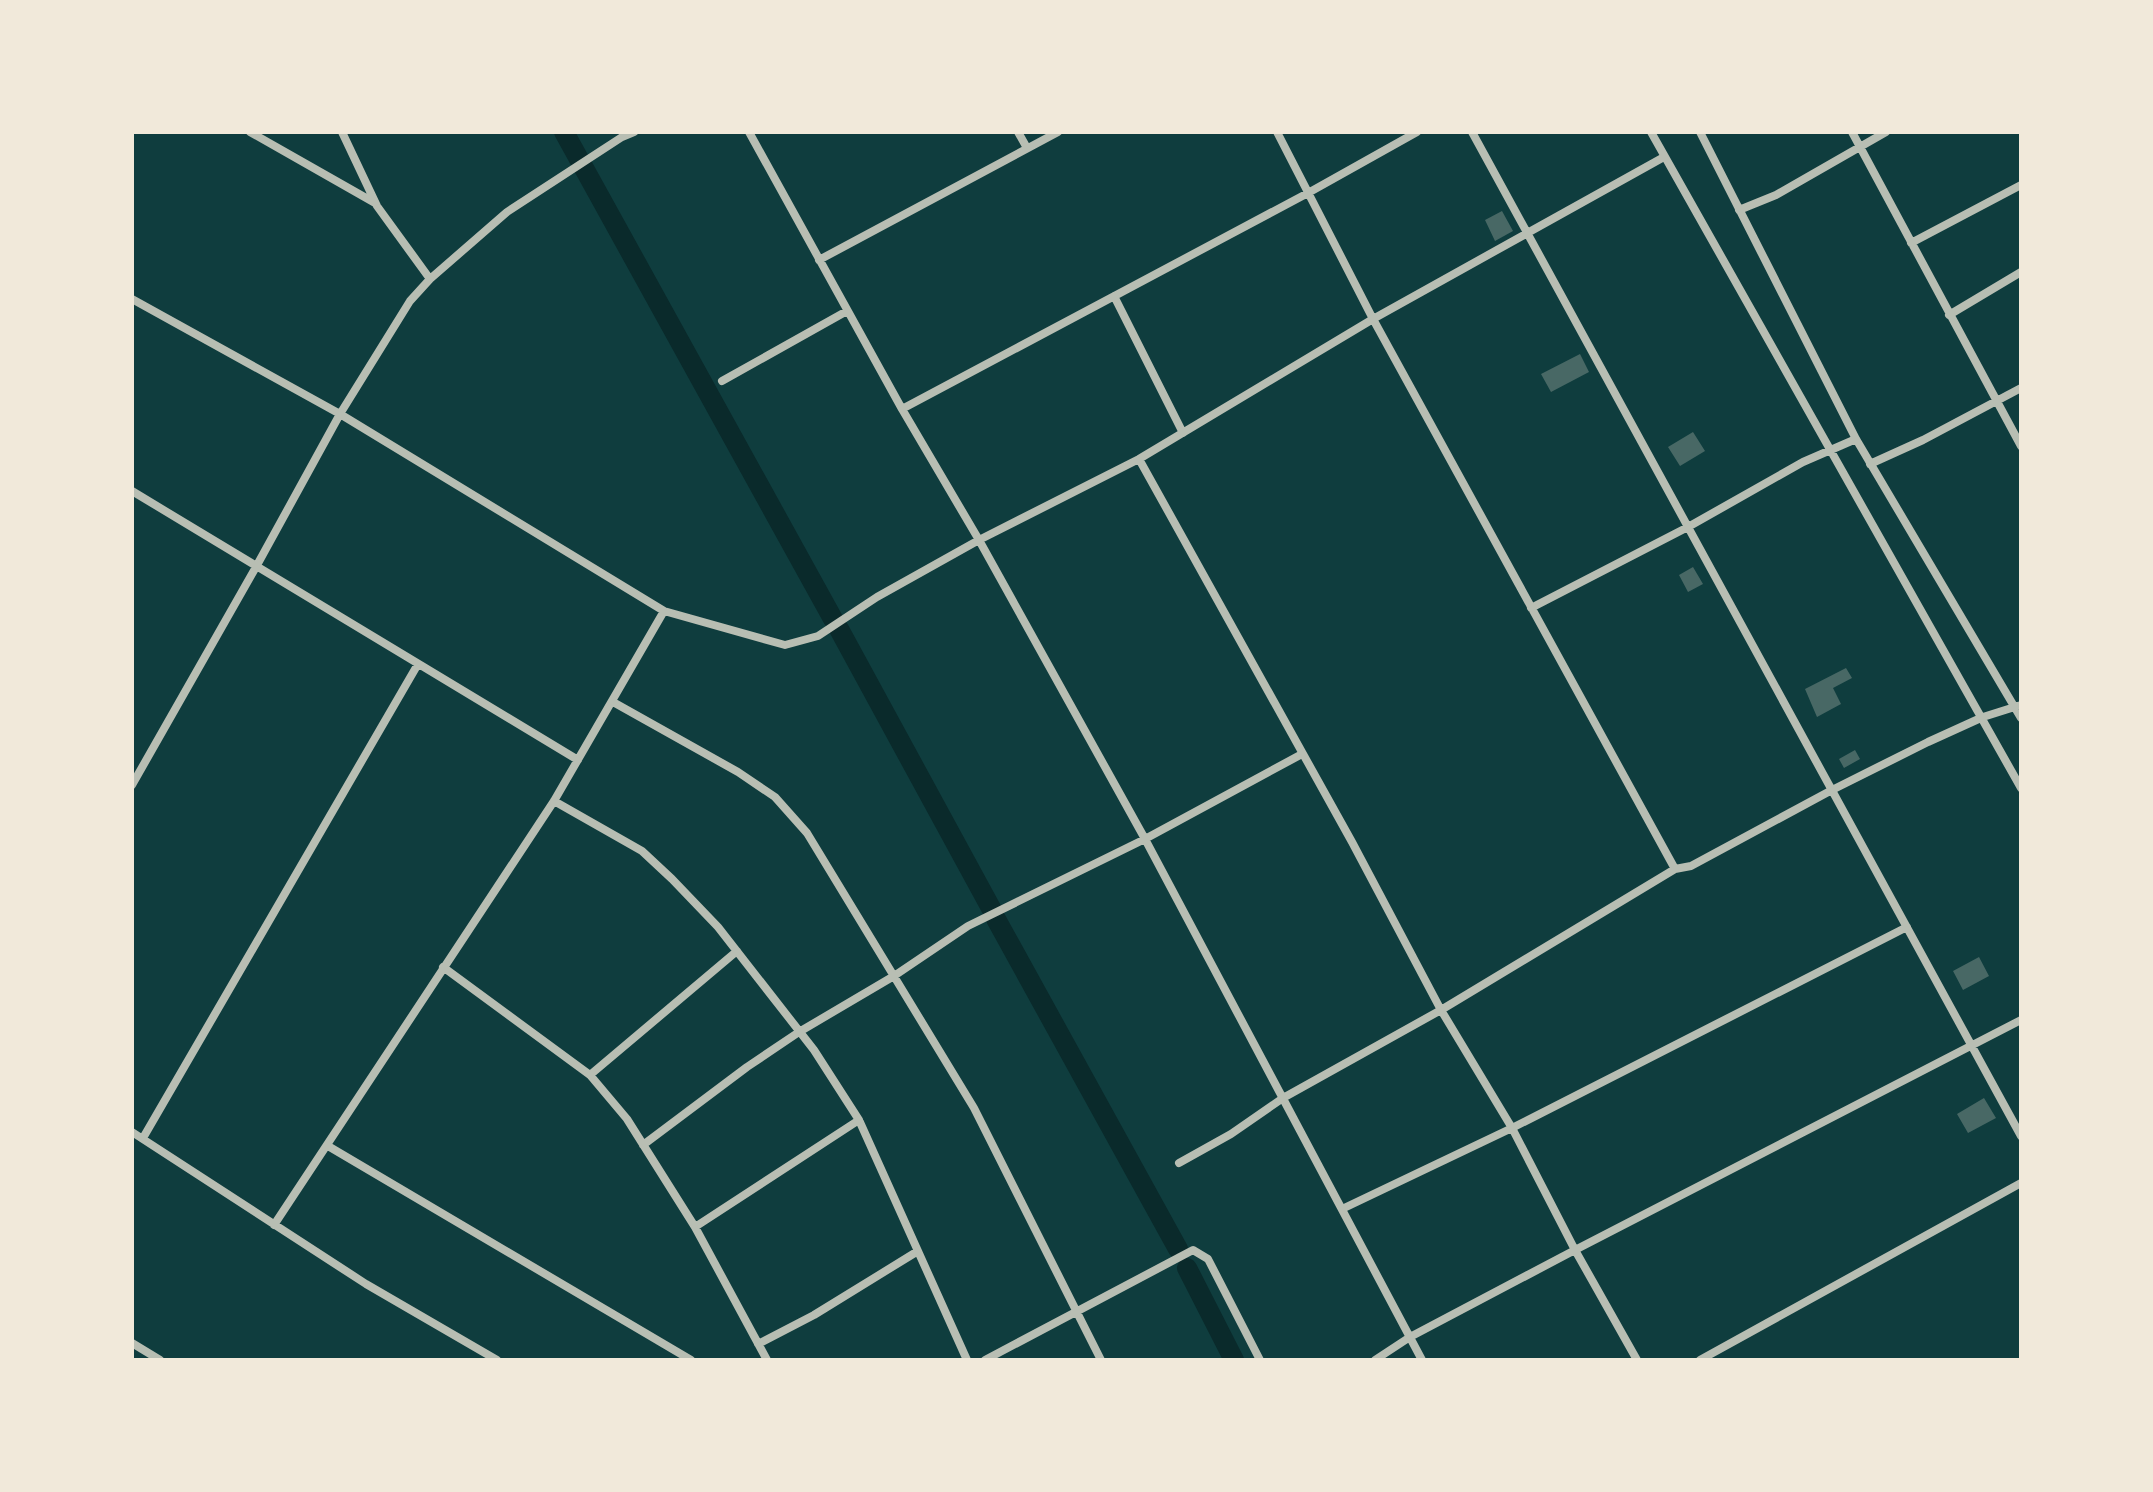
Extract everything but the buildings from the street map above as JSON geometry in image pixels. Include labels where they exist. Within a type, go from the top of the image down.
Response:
[{"type":"street","points":[[250,132],[376,203]]},
{"type":"street","points":[[342,132],[376,203],[430,279]]},
{"type":"street","points":[[132,785],[340,414],[410,301],[430,279],[507,212],[550,182],[634,132]]},
{"type":"street","points":[[749,132],[1145,839],[1422,1360]]},
{"type":"street","points":[[1018,132],[1027,148]]},
{"type":"street","points":[[819,260],[1058,132]]},
{"type":"street","points":[[1277,132],[1373,319],[1675,869]]},
{"type":"street","points":[[902,409],[1417,132]]},
{"type":"street","points":[[1472,132],[2021,1136]]},
{"type":"street","points":[[1651,132],[2021,788]]},
{"type":"street","points":[[1700,132],[1856,439],[2018,707],[2021,718]]},
{"type":"street","points":[[1852,132],[2021,446]]},
{"type":"street","points":[[1739,210],[1776,195],[1886,132]]},
{"type":"street","points":[[132,299],[340,414],[664,611],[785,645],[818,636],[877,597],[979,540],[1139,459],[1373,319],[1664,157]]},
{"type":"street","points":[[1911,243],[2021,185]]},
{"type":"street","points":[[1949,315],[2021,272]]},
{"type":"street","points":[[1114,296],[1183,433]]},
{"type":"street","points":[[722,381],[847,311]]},
{"type":"street","points":[[1870,464],[2021,388]]},
{"type":"street","points":[[1531,608],[1688,527],[1803,462],[1856,439]]},
{"type":"street","points":[[1139,459],[1441,1010],[1512,1128],[1575,1250],[1637,1360]]},
{"type":"street","points":[[132,491],[578,760]]},
{"type":"street","points":[[274,1225],[554,801],[664,611]]},
{"type":"street","points":[[143,1138],[418,664]]},
{"type":"street","points":[[613,702],[738,772],[775,797],[807,833],[974,1108],[1101,1360]]},
{"type":"street","points":[[1179,1163],[1231,1134],[1283,1098],[1441,1010],[1675,869],[1691,866],[1832,790],[1983,717],[2018,707]]},
{"type":"street","points":[[643,1145],[747,1067],[968,926],[1145,839],[1302,754]]},
{"type":"street","points":[[554,801],[642,851],[718,927],[814,1050],[859,1120],[967,1360]]},
{"type":"street","points":[[1342,1209],[1512,1128],[1907,927]]},
{"type":"street","points":[[590,1075],[737,951]]},
{"type":"street","points":[[443,967],[590,1075],[627,1119],[695,1227],[767,1360]]},
{"type":"street","points":[[1375,1360],[1410,1337],[1575,1250],[2021,1020]]},
{"type":"street","points":[[695,1227],[859,1120]]},
{"type":"street","points":[[132,1132],[366,1284],[497,1360]]},
{"type":"street","points":[[328,1146],[691,1360]]},
{"type":"street","points":[[1700,1360],[2021,1183]]},
{"type":"street","points":[[985,1360],[1193,1250],[1208,1259],[1260,1360]]},
{"type":"street","points":[[758,1344],[814,1315],[918,1251]]},
{"type":"street","points":[[132,1343],[160,1360]]},
{"type":"waterway","points":[[564,132],[833,619]]},
{"type":"waterway","points":[[839,629],[992,910]]},
{"type":"waterway","points":[[996,919],[1178,1249]]},
{"type":"waterway","points":[[1187,1268],[1234,1360]]}]
